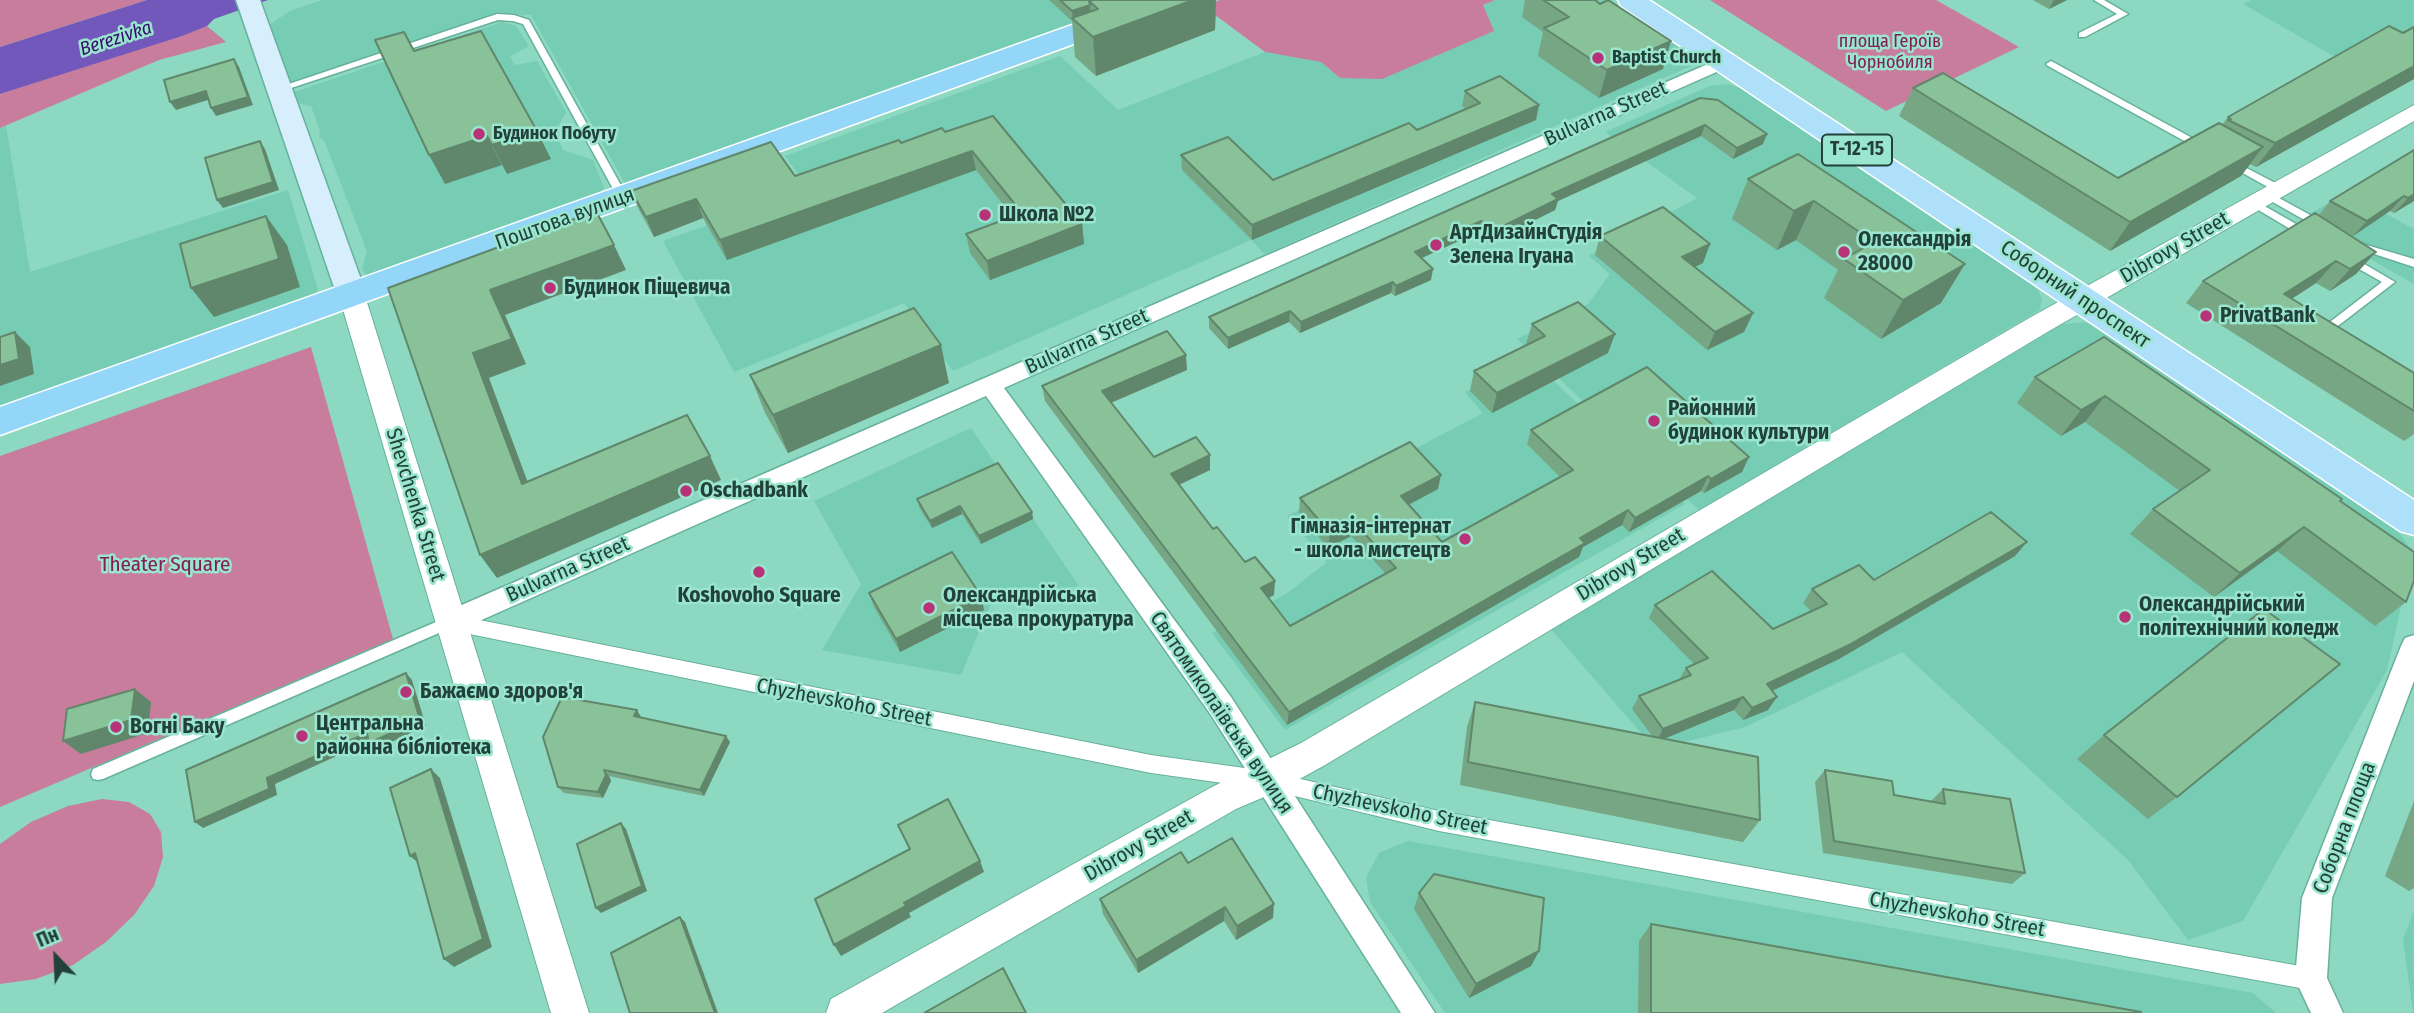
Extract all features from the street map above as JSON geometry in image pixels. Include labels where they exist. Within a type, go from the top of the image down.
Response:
[{"type":"highway","name":"Поштова вулиця","points":[[0,421],[1168,0]]},
{"type":"main road","name":"Соборний проспект","points":[[1631,0],[2414,520]]},
{"type":"main road","name":"Shevchenka Street","points":[[252,11],[352,296]]},
{"type":"street","name":"Bulvarna Street","points":[[450,622],[1724,62]]},
{"type":"street","name":"Dibrovy Street","points":[[845,1013],[1224,798],[1266,780],[2083,300],[2414,112]]},
{"type":"street","name":"Shevchenka Street","points":[[352,296],[570,1013]]},
{"type":"street","name":"Святомиколаївська вулиця","points":[[990,385],[1221,706],[1266,780],[1419,1013]]},
{"type":"street","name":"Chyzhevskoho Street","points":[[450,622],[1151,764],[1266,780],[1432,820],[2311,979]]},
{"type":"street","name":"Соборна площа","points":[[2327,1013],[2311,979],[2317,898],[2414,646]]},
{"type":"lane","points":[[2082,35],[2124,13],[2098,0]]},
{"type":"lane","points":[[279,89],[497,17],[514,18],[526,22],[624,198]]},
{"type":"lane","points":[[2051,64],[2207,149]]},
{"type":"lane","points":[[2219,156],[2313,238]]},
{"type":"lane","points":[[2267,196],[2326,228]]},
{"type":"lane","points":[[2346,240],[2414,263]]},
{"type":"lane","points":[[2330,328],[2390,282],[2335,250]]},
{"type":"lane","points":[[98,774],[450,622]]},
{"type":"shaded area","points":[[322,0],[1156,0],[628,189],[531,15],[495,14],[291,82],[269,25],[290,11]]},
{"type":"shaded area","name":"Школа №2","points":[[1495,0],[1610,0],[1691,53],[1691,66],[1265,254],[1251,240],[953,371],[904,303],[734,372],[663,241],[809,189],[785,156],[1060,56],[1118,110],[1265,52],[1321,62],[1340,78],[1493,31],[1483,5]]},
{"type":"shaded area","points":[[2252,0],[2414,0],[2414,79],[2393,90],[2243,4]]},
{"type":"shaded area","points":[[502,22],[516,26],[529,46],[510,56],[515,65],[537,61],[566,112],[555,132],[563,150],[593,160],[604,188],[594,201],[370,277],[366,275],[362,268],[367,251],[324,140],[319,138],[320,131],[311,106],[298,103],[294,92]]},
{"type":"shaded area","points":[[1726,84],[1744,89],[2037,287],[2042,299],[2040,309],[2029,316],[1699,510],[1517,339],[1588,304],[1610,274],[1589,256],[1697,198],[1605,132],[1710,86]]},
{"type":"shaded area","points":[[6,126],[30,272],[288,190],[318,290],[316,296],[0,411],[0,128]]},
{"type":"shaded area","points":[[2346,193],[2414,229],[2414,284],[2301,219]]},
{"type":"shaded area","points":[[2085,322],[2112,333],[2396,528],[2413,552],[2387,670],[2243,921],[2188,940],[2128,860],[1902,652],[1745,727],[1655,749],[1551,629],[2063,324]]},
{"type":"shaded area","name":"Гімназія-інтернат - школа мистецтв","points":[[1530,359],[1685,504],[1285,730],[1212,633],[1286,594],[1327,562],[1287,516],[1483,413],[1465,392]]},
{"type":"shaded area","points":[[971,428],[1079,586],[992,601],[961,675],[822,650],[861,584],[814,501]]},
{"type":"shaded area","points":[[1408,841],[2253,993],[2276,1013],[1445,1013],[1370,902],[1366,878],[1379,853]]},
{"type":"shaded area","points":[[2414,911],[2414,1013],[2413,1013],[2403,939]]},
{"type":"green space","points":[[0,0],[147,0],[0,47]]},
{"type":"green space","points":[[1220,0],[1495,0],[1483,5],[1494,31],[1382,79],[1340,78],[1321,62],[1265,52],[1203,6]]},
{"type":"green space","name":"площа Героїв Чорнобиля","points":[[1710,0],[1936,0],[2019,47],[1886,111]]},
{"type":"green space","points":[[207,26],[226,42],[159,60],[0,128],[0,94]]},
{"type":"green space","name":"Theater Square","points":[[311,347],[393,639],[0,807],[0,456]]},
{"type":"green space","points":[[102,799],[129,802],[150,814],[161,832],[163,857],[154,886],[134,915],[106,942],[73,965],[36,979],[0,984],[0,844],[31,822],[68,806]]},
{"type":"water","name":"Berezivka","points":[[147,0],[268,0],[214,19],[207,26],[182,36],[0,94],[0,47]]},
{"type":"building","points":[[1060,0],[1093,0],[1089,1],[1090,5],[1072,11]]},
{"type":"building","points":[[1193,0],[1093,37],[1072,18],[1098,9],[1089,1]]},
{"type":"building","points":[[1543,0],[1595,0],[1600,4],[1608,0],[1671,41],[1607,70],[1544,28],[1569,17]]},
{"type":"building","points":[[2389,26],[2403,33],[2414,27],[2414,66],[2275,143],[2228,120],[2231,119],[2228,117]]},
{"type":"building","name":"Будинок Побуту","points":[[481,31],[537,131],[492,145],[487,136],[429,155],[375,40],[404,32],[414,51]]},
{"type":"building","points":[[234,59],[248,97],[211,108],[206,91],[170,102],[164,80]]},
{"type":"building","points":[[1943,73],[2118,178],[2219,123],[2263,147],[2130,222],[1913,88]]},
{"type":"building","points":[[1500,76],[1539,105],[1252,225],[1181,155],[1228,137],[1273,180],[1409,123],[1417,130],[1480,103],[1465,91]]},
{"type":"building","points":[[1700,98],[1718,100],[1767,134],[1737,148],[1705,125],[1552,194],[1558,199],[1493,231],[1481,221],[1415,252],[1433,269],[1396,286],[1393,282],[1301,322],[1290,311],[1228,338],[1209,317]]},
{"type":"building","points":[[993,116],[1082,224],[987,261],[966,234],[1022,213],[972,151],[720,240],[696,199],[646,217],[631,191],[771,142],[795,176],[899,140],[901,143],[942,128],[945,132]]},
{"type":"building","points":[[260,141],[273,182],[217,200],[205,158]]},
{"type":"building","points":[[2414,150],[2414,194],[2408,198],[2404,196],[2367,221],[2330,201]]},
{"type":"building","points":[[1798,154],[1965,264],[1903,300],[1844,259],[1874,242],[1814,201],[1794,211],[1748,179]]},
{"type":"building","points":[[1663,207],[1710,244],[1682,257],[1753,313],[1715,332],[1600,236]]},
{"type":"building","points":[[596,211],[614,245],[490,290],[512,339],[473,353],[522,484],[687,415],[710,456],[480,555],[388,288]]},
{"type":"building","points":[[2315,213],[2376,252],[2350,269],[2336,261],[2284,294],[2414,373],[2414,411],[2203,281]]},
{"type":"building","points":[[266,216],[279,259],[191,288],[180,244]]},
{"type":"building","points":[[1578,302],[1615,334],[1497,393],[1474,371],[1545,336],[1532,324]]},
{"type":"building","points":[[914,308],[941,345],[773,415],[750,375]]},
{"type":"building","points":[[1167,331],[1186,355],[1102,391],[1154,457],[1196,437],[1210,455],[1171,474],[1213,529],[1217,527],[1245,562],[1255,557],[1275,581],[1261,588],[1290,626],[1396,568],[1353,521],[1330,533],[1300,498],[1410,442],[1441,475],[1401,496],[1442,542],[1573,470],[1531,430],[1647,367],[1749,457],[1711,479],[1708,476],[1635,518],[1628,510],[1580,538],[1585,543],[1289,712],[1042,386]]},
{"type":"building","points":[[15,332],[19,359],[0,365],[0,337]]},
{"type":"building","points":[[2104,337],[2342,499],[2340,501],[2414,552],[2414,581],[2406,602],[2304,527],[2240,573],[2153,509],[2210,470],[2105,396],[2081,410],[2035,377]]},
{"type":"building","points":[[998,463],[1032,512],[979,536],[960,506],[930,521],[917,499]]},
{"type":"building","points":[[1991,512],[2027,542],[1849,645],[1767,684],[1777,697],[1752,708],[1743,697],[1663,729],[1639,696],[1691,675],[1686,668],[1708,658],[1655,605],[1712,571],[1773,629],[1827,604],[1812,589],[1859,565],[1874,580]]},
{"type":"building","name":"Олександрійська місцева прокуратура","points":[[952,552],[981,596],[896,639],[869,593]]},
{"type":"building","points":[[2264,609],[2340,664],[2177,797],[2104,735]]},
{"type":"building","points":[[406,673],[420,720],[369,743],[367,733],[267,778],[269,789],[195,822],[186,770]]},
{"type":"building","points":[[135,689],[131,720],[63,741],[67,709]]},
{"type":"building","points":[[562,697],[637,710],[634,716],[726,736],[700,790],[604,770],[606,775],[598,792],[558,787],[543,737]]},
{"type":"building","points":[[1475,702],[1758,757],[1760,820],[1468,762]]},
{"type":"building","points":[[431,769],[483,939],[444,959],[415,853],[410,856],[390,788]]},
{"type":"building","points":[[1825,770],[1892,781],[1894,795],[1945,804],[1943,789],[2010,799],[2025,873],[1834,841]]},
{"type":"building","points":[[948,799],[980,861],[904,903],[906,906],[834,945],[815,899],[910,849],[898,825]]},
{"type":"building","points":[[621,823],[642,886],[596,908],[577,844]]},
{"type":"building","points":[[1232,838],[1274,904],[1237,926],[1225,907],[1136,960],[1100,899],[1181,852],[1188,863]]},
{"type":"building","points":[[1434,874],[1544,898],[1539,951],[1476,984],[1419,893]]},
{"type":"building","points":[[680,917],[715,1013],[630,1013],[611,953]]},
{"type":"building","points":[[1651,924],[2141,1012],[2141,1013],[1651,1013]]},
{"type":"building","points":[[1003,968],[1026,1013],[924,1013]]},
{"type":"place","name":"Baptist Church","points":[[1598,58]]},
{"type":"place","name":"Будинок Побуту","points":[[479,134]]},
{"type":"place","name":"Школа №2","points":[[985,215]]},
{"type":"place","name":"АртДизайнСтудія Зелена Ігуана","points":[[1436,245]]},
{"type":"place","name":"Олександрія 28000","points":[[1844,252]]},
{"type":"place","name":"Будинок Піщевича","points":[[550,288]]},
{"type":"place","name":"PrivatBank","points":[[2206,316]]},
{"type":"place","name":"Районний будинок культури","points":[[1654,421]]},
{"type":"place","name":"Oschadbank","points":[[686,491]]},
{"type":"place","name":"Гімназія-інтернат - школа мистецтв","points":[[1465,539]]},
{"type":"place","name":"Koshovoho Square","points":[[759,572]]},
{"type":"place","name":"Олександрійська місцева прокуратура","points":[[929,608]]},
{"type":"place","name":"Олександрійський політехнічний коледж","points":[[2125,617]]},
{"type":"place","name":"Бажаємо здоров'я","points":[[406,692]]},
{"type":"place","name":"Вогні Баку","points":[[116,727]]},
{"type":"place","name":"Центральна районна бібліотека","points":[[302,736]]}]
